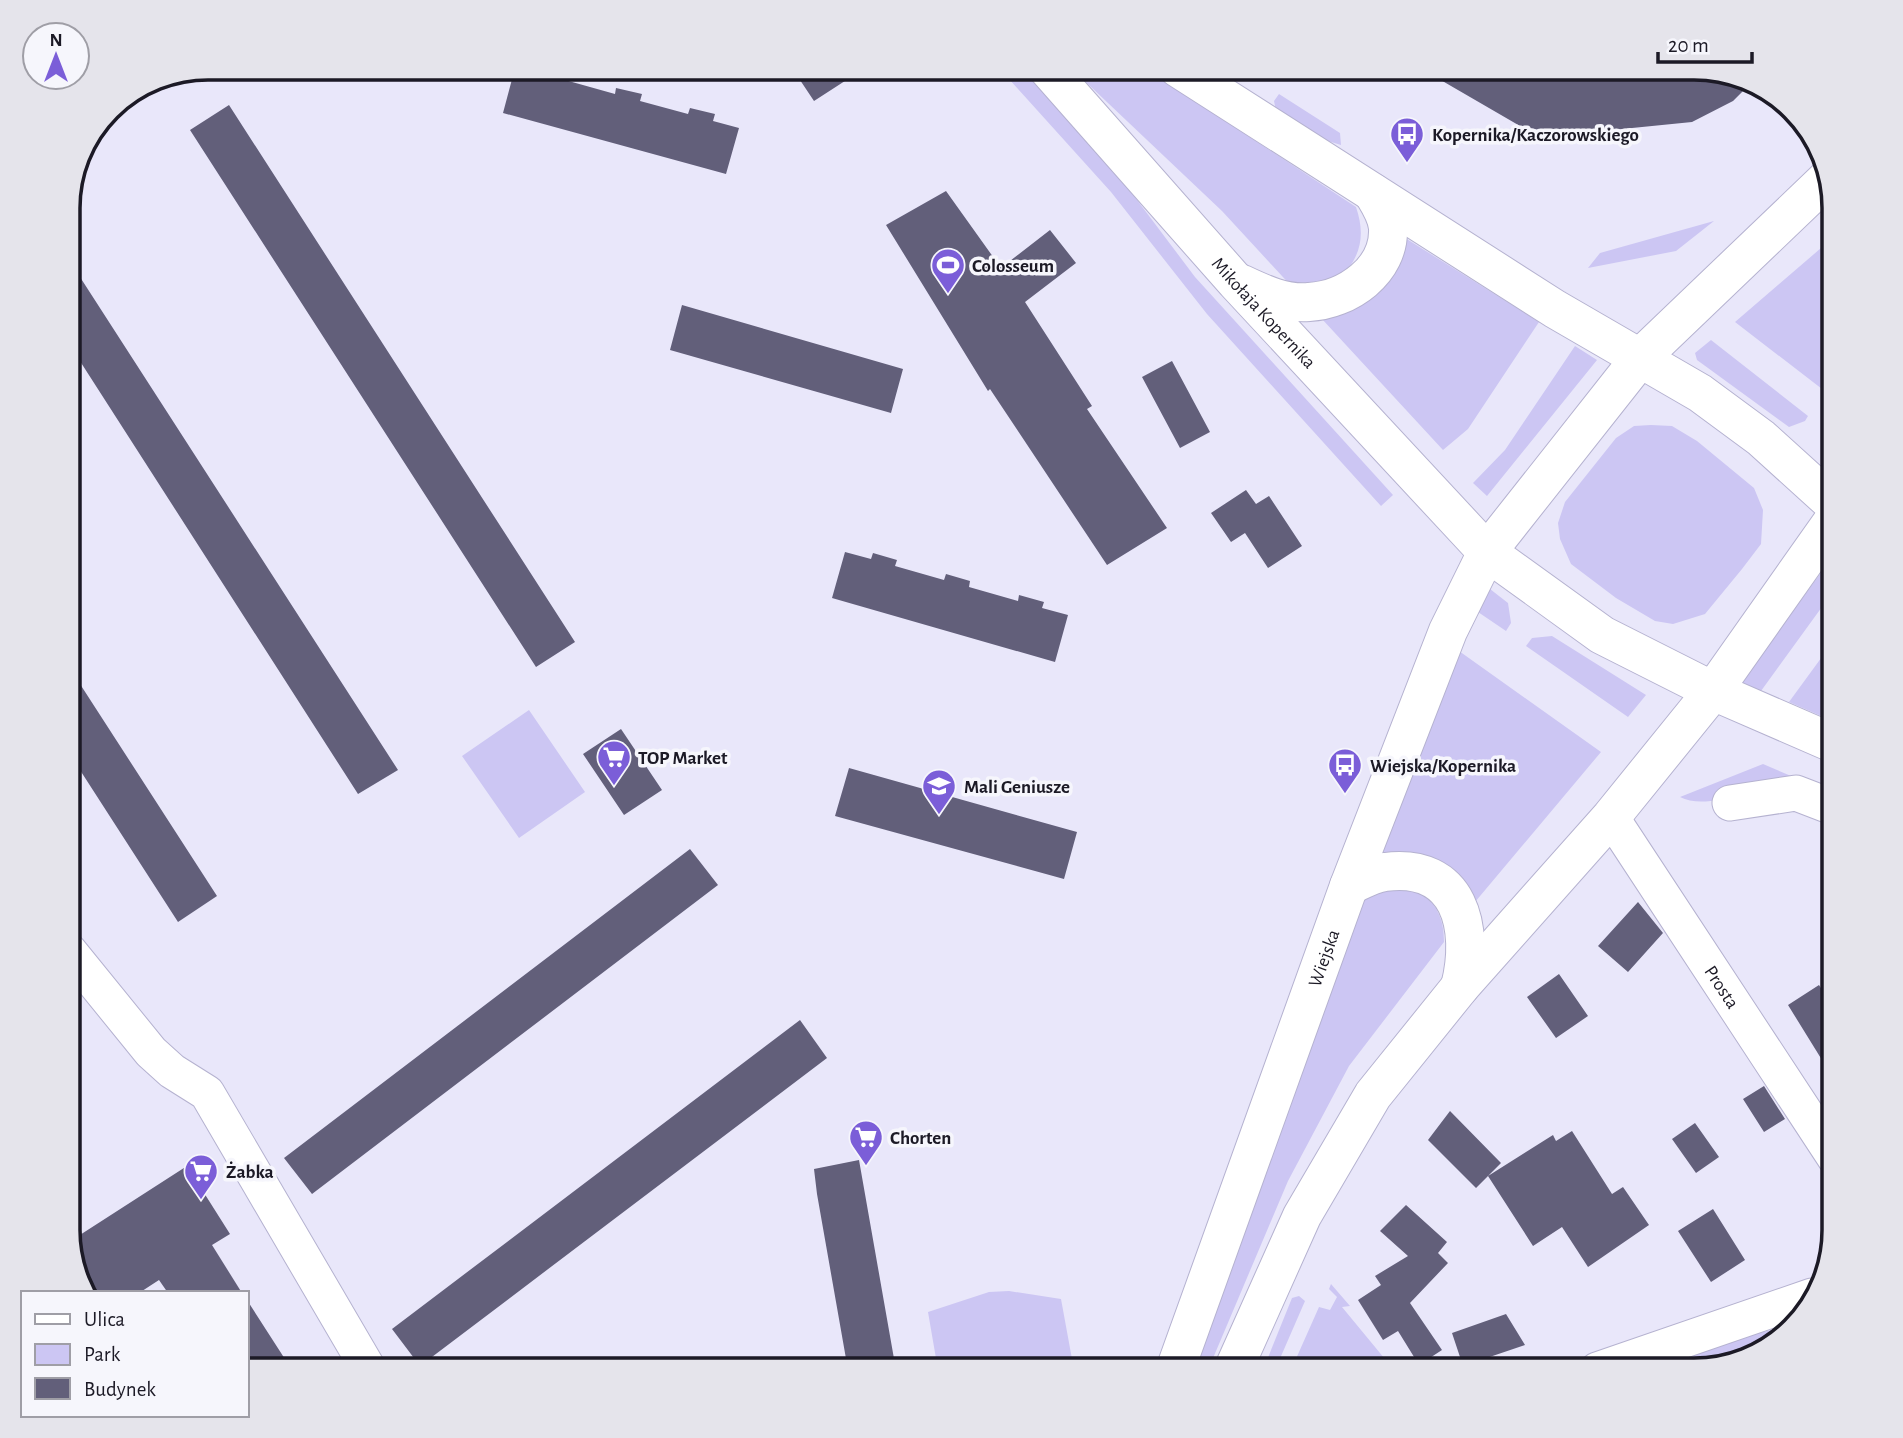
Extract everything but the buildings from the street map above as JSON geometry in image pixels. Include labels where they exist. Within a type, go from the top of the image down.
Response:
[{"type":"main road","name":"Mikołaja Kopernika","points":[[1058,80],[1236,282],[1487,552],[1602,635],[1713,691],[1822,738]]},
{"type":"main road","points":[[1196,80],[1555,309],[1700,393],[1761,438],[1822,493]]},
{"type":"main road","name":"Wiejska","points":[[1179,1358],[1349,886],[1446,638],[1487,552],[1641,357],[1820,186]]},
{"type":"main road","points":[[1236,282],[1273,298],[1307,303],[1338,298],[1361,283],[1376,268],[1385,248],[1388,227],[1373,193]]},
{"type":"main road","points":[[1238,1358],[1302,1216],[1373,1095],[1460,988],[1611,817],[1713,691],[1822,536]]},
{"type":"main road","points":[[1349,886],[1382,872],[1406,871],[1430,874],[1449,891],[1461,916],[1467,947],[1460,988]]},
{"type":"street","points":[[1730,803],[1796,793],[1822,803]]},
{"type":"street","name":"Prosta","points":[[1611,817],[1822,1138]]},
{"type":"street","points":[[81,966],[145,1046],[172,1071],[207,1093],[213,1101],[362,1358]]},
{"type":"street","points":[[1632,1358],[1801,1300]]},
{"type":"green space","points":[[1010,80],[1032,80],[1125,184],[1195,277],[1393,495],[1381,506],[1207,314],[1111,192]]},
{"type":"green space","points":[[1084,80],[1164,80],[1356,207],[1361,229],[1358,249],[1350,267],[1334,283],[1294,289],[1222,211]]},
{"type":"green space","points":[[1279,94],[1340,133],[1341,145],[1318,138],[1276,111],[1274,101]]},
{"type":"green space","points":[[1714,221],[1676,251],[1588,268],[1600,253]]},
{"type":"green space","points":[[1394,231],[1539,322],[1468,429],[1443,450],[1322,319]]},
{"type":"green space","points":[[1822,247],[1822,389],[1735,322]]},
{"type":"green space","points":[[1711,340],[1808,416],[1805,421],[1789,427],[1697,360],[1695,353]]},
{"type":"green space","points":[[1575,346],[1597,360],[1487,496],[1473,483],[1505,450]]},
{"type":"green space","points":[[1634,426],[1672,426],[1697,441],[1754,488],[1763,510],[1761,544],[1742,569],[1705,614],[1673,624],[1655,621],[1616,598],[1571,564],[1560,539],[1558,523],[1565,502],[1616,438]]},
{"type":"green space","points":[[1822,571],[1822,607],[1761,691],[1741,682]]},
{"type":"green space","points":[[1490,589],[1508,603],[1511,623],[1506,631],[1478,612]]},
{"type":"green space","points":[[1552,636],[1646,695],[1628,717],[1526,646],[1532,638]]},
{"type":"green space","points":[[1459,651],[1601,752],[1470,908],[1379,856]]},
{"type":"green space","points":[[1822,657],[1822,716],[1789,702]]},
{"type":"green space","points":[[529,710],[585,792],[519,838],[462,756]]},
{"type":"green space","points":[[1763,764],[1791,776],[1720,800],[1692,801],[1680,797]]},
{"type":"green space","points":[[1380,887],[1423,892],[1439,915],[1444,942],[1349,1066],[1288,1181],[1213,1358],[1196,1358],[1366,895]]},
{"type":"green space","points":[[1331,1284],[1350,1306],[1342,1307],[1384,1358],[1296,1358],[1319,1307],[1330,1310],[1337,1297],[1329,1289]]},
{"type":"green space","points":[[1009,1291],[1061,1299],[1072,1358],[936,1358],[928,1312],[989,1292]]},
{"type":"green space","points":[[1299,1296],[1305,1301],[1280,1358],[1268,1358],[1292,1298]]},
{"type":"green space","points":[[1775,1329],[1744,1348],[1728,1353],[1695,1358],[1665,1358]]},
{"type":"place","name":"Kopernika/Kaczorowskiego","points":[[1407,164]]},
{"type":"place","name":"Colosseum","points":[[948,295]]},
{"type":"place","name":"TOP Market","points":[[614,787]]},
{"type":"place","name":"Wiejska/Kopernika","points":[[1345,795]]},
{"type":"place","name":"Mali Geniusze","points":[[939,816]]},
{"type":"place","name":"Chorten","points":[[866,1167]]},
{"type":"place","name":"Żabka","points":[[201,1201]]}]
